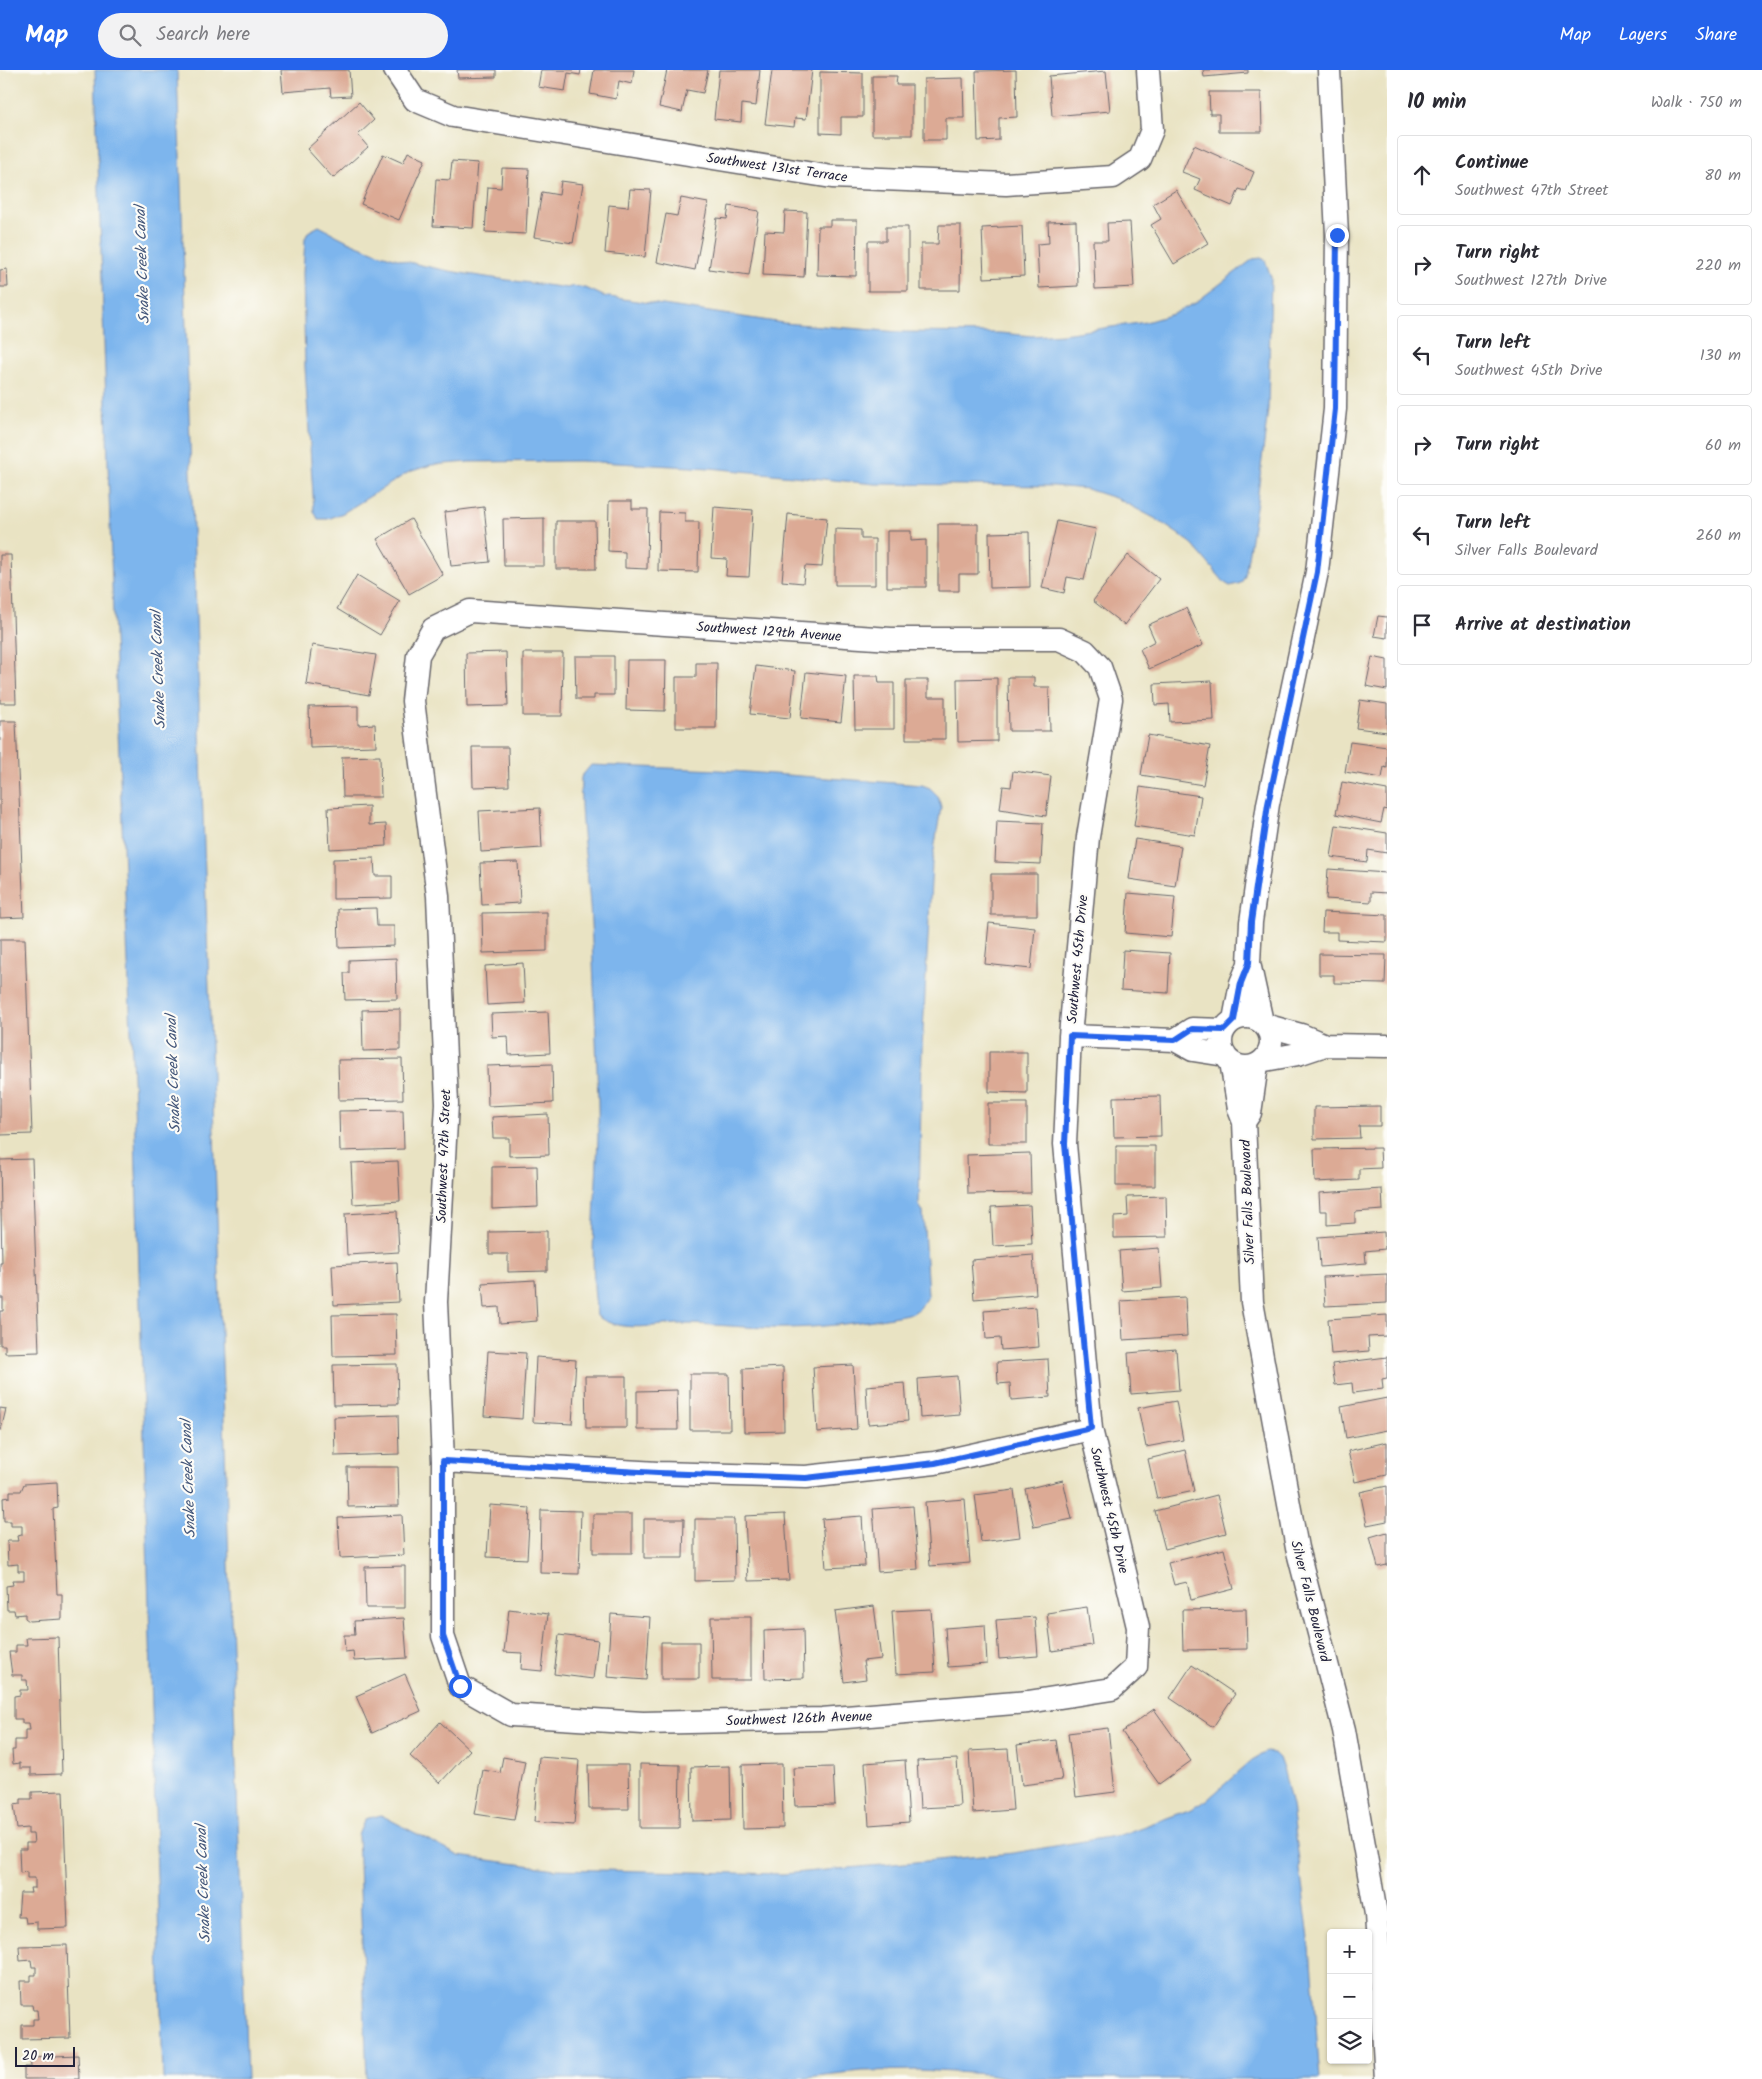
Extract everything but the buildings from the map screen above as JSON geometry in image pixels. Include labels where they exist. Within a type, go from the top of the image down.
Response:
[{"type":"street","name":"Southwest 131st Terrace","points":[[395,70],[415,100],[453,116],[832,177],[1006,184],[1114,177],[1140,158],[1152,130],[1148,70]]},
{"type":"street","points":[[1261,1063],[1272,1046],[1270,1031],[1264,1023],[1249,963],[1251,922],[1268,804],[1317,572],[1335,409],[1337,235],[1329,70]]},
{"type":"street","name":"Southwest 129th Avenue","points":[[433,629],[470,611],[891,639],[1059,639],[1085,651],[1100,667]]},
{"type":"street","name":"Southwest 47th Street","points":[[433,629],[418,655],[413,701],[438,896],[447,1104],[436,1302],[443,1461],[443,1636],[460,1686]]},
{"type":"street","name":"Southwest 45th Drive","points":[[1100,667],[1111,699],[1088,837],[1070,1036],[1065,1144],[1091,1428],[1138,1627],[1136,1667]]},
{"type":"street","points":[[1228,1059],[1221,1043],[1229,1025],[1249,963]]},
{"type":"street","points":[[1175,1040],[1192,1029],[1229,1025],[1249,1017],[1324,1045]]},
{"type":"street","points":[[1070,1036],[1175,1040],[1193,1050],[1228,1059],[1244,1068],[1324,1045],[1387,1046]]},
{"type":"street","name":"Silver Falls Boulevard","points":[[1228,1059],[1240,1114],[1244,1122],[1252,1302],[1297,1548],[1344,1730],[1376,1914],[1386,2079]]},
{"type":"street","name":"Silver Falls Boulevard","points":[[1244,1122],[1250,1114],[1261,1063]]},
{"type":"street","points":[[443,1461],[658,1473],[806,1478],[935,1463],[1091,1428]]},
{"type":"street","name":"Southwest 126th Avenue","points":[[460,1686],[511,1714],[643,1723],[822,1719],[1028,1702],[1112,1689],[1136,1667]]},
{"type":"water","name":"Snake Creek Canal","points":[[95,70],[177,70],[247,2079],[163,2079],[134,1102],[113,615]]},
{"type":"water","points":[[319,226],[352,243],[382,254],[407,262],[460,273],[567,288],[576,286],[603,296],[783,323],[900,332],[1000,333],[1032,336],[1063,334],[1146,322],[1173,314],[1195,303],[1253,259],[1261,258],[1265,260],[1271,277],[1268,410],[1257,501],[1245,576],[1241,583],[1230,586],[1225,583],[1190,542],[1156,519],[1118,499],[1087,489],[1054,486],[875,484],[710,468],[580,461],[469,462],[431,465],[409,472],[343,513],[328,519],[318,519],[314,511],[305,367],[303,273],[305,239],[308,232]]},
{"type":"water","points":[[591,765],[719,770],[922,785],[930,788],[938,796],[941,807],[932,863],[922,1050],[919,1205],[923,1212],[928,1295],[920,1308],[913,1313],[851,1323],[789,1328],[682,1324],[638,1327],[617,1325],[606,1322],[597,1316],[593,1263],[598,1128],[594,978],[581,793],[581,777]]},
{"type":"water","points":[[1266,1752],[1274,1753],[1279,1758],[1292,1806],[1310,1947],[1320,2079],[1014,2079],[987,2074],[920,2070],[861,2071],[788,2079],[367,2079],[358,1835],[365,1819],[381,1815],[459,1856],[555,1869],[783,1874],[1014,1853],[1120,1835],[1189,1810],[1207,1800],[1252,1760]]},
{"type":"route","points":[[460,1686],[443,1636],[443,1461],[658,1473],[806,1478],[935,1463],[1091,1428],[1065,1144],[1070,1036],[1175,1040],[1192,1029],[1224,1030],[1234,1020],[1241,983],[1249,963],[1251,922],[1268,804],[1317,572],[1335,409],[1337,235]]}]
